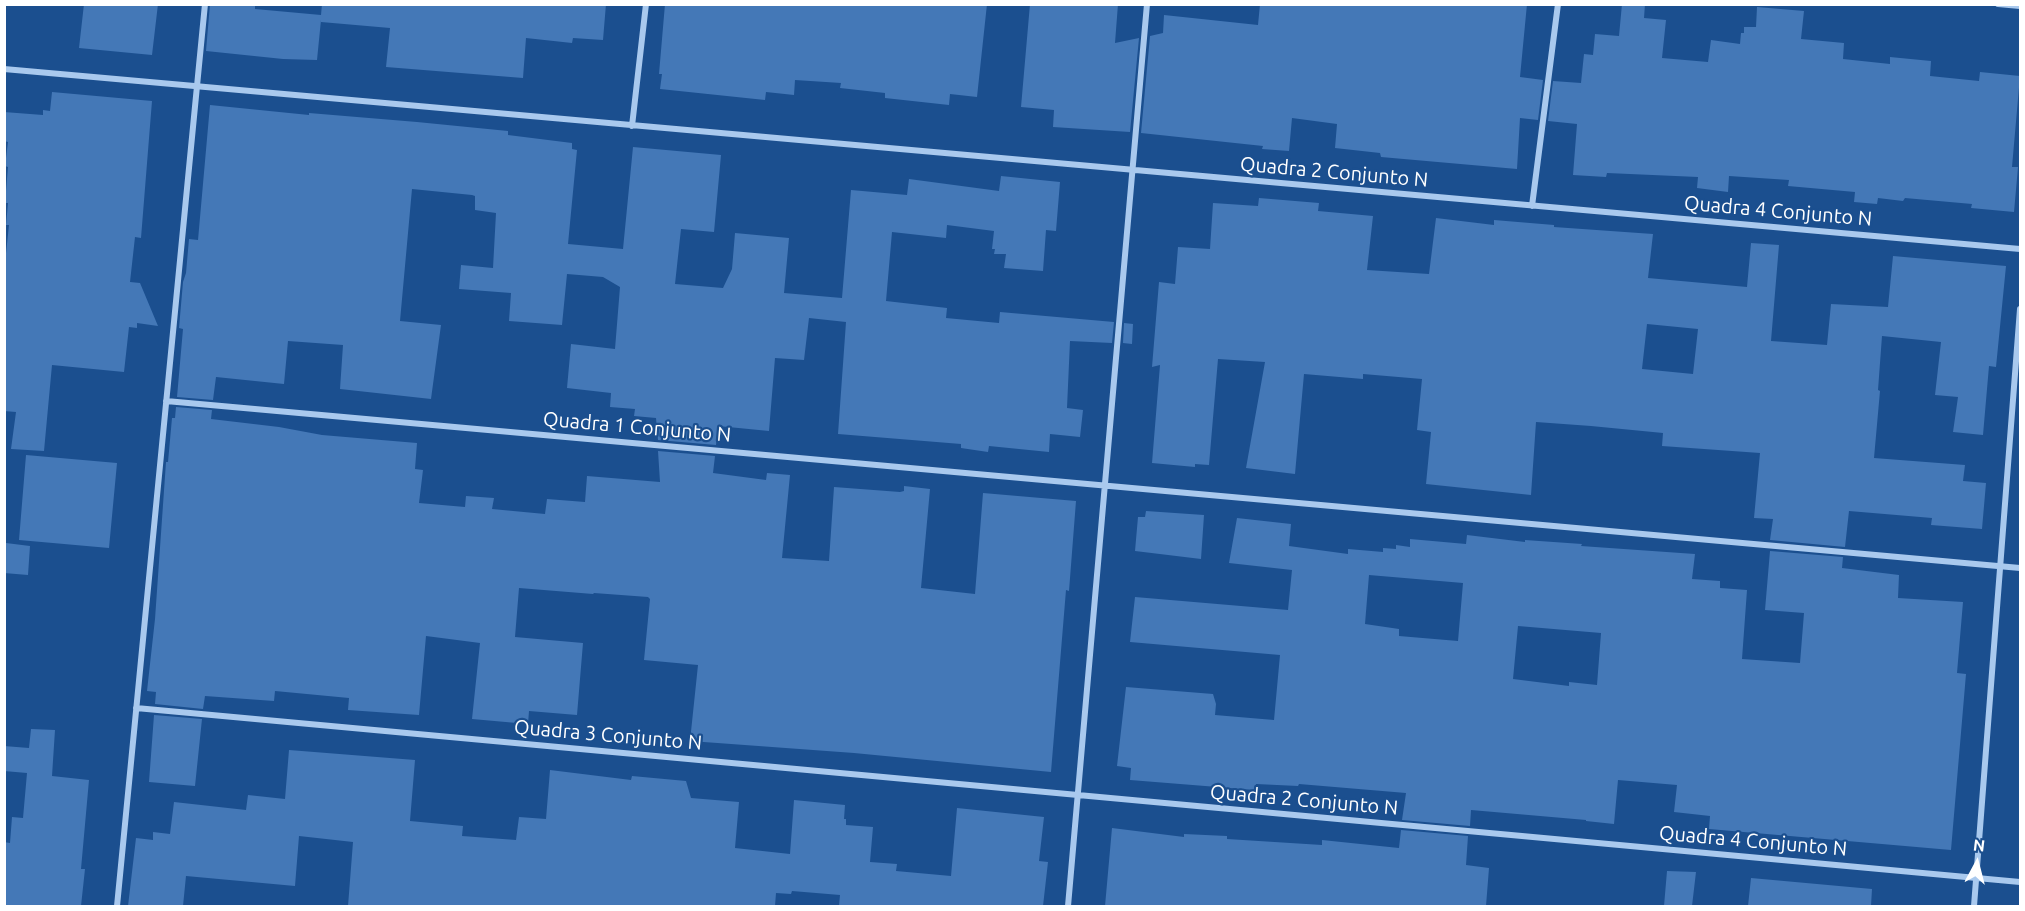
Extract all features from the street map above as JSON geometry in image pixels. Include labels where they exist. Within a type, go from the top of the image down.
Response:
[{"type":"street","points":[[117,906],[205,4]]},
{"type":"street","points":[[632,126],[646,4]]},
{"type":"street","points":[[1068,906],[1147,4]]},
{"type":"street","points":[[1532,206],[1558,4]]},
{"type":"street","points":[[1998,4],[2020,6]]},
{"type":"street","name":"Quadra 2 Conjunto N","points":[[4,69],[1532,206]]},
{"type":"street","name":"Quadra 4 Conjunto N","points":[[1532,206],[2020,249]]},
{"type":"street","points":[[1974,906],[2020,309]]},
{"type":"street","name":"Quadra 1 Conjunto N","points":[[166,401],[1105,485]]},
{"type":"street","points":[[1105,485],[2020,568]]},
{"type":"street","name":"Quadra 3 Conjunto N","points":[[136,708],[1077,795]]},
{"type":"street","name":"Quadra 2 Conjunto N","points":[[1077,795],[1527,837]]},
{"type":"street","name":"Quadra 4 Conjunto N","points":[[1527,837],[2020,882]]},
{"type":"building","points":[[84,4],[158,4],[152,55],[79,48]]},
{"type":"building","points":[[210,4],[255,4],[255,9],[321,15],[322,4],[606,4],[603,40],[573,38],[572,43],[526,38],[523,78],[386,67],[390,28],[321,22],[321,20],[317,60],[206,51]]},
{"type":"building","points":[[665,4],[987,4],[977,97],[950,94],[949,105],[885,98],[885,93],[840,88],[841,83],[795,80],[794,95],[766,92],[765,100],[660,89],[662,74],[659,74]]},
{"type":"building","points":[[1030,4],[1118,4],[1115,43],[1139,38],[1130,132],[1053,127],[1054,110],[1021,107]]},
{"type":"building","points":[[1260,4],[1527,4],[1520,77],[1543,80],[1538,120],[1520,118],[1517,169],[1381,157],[1380,153],[1335,148],[1337,124],[1292,118],[1289,151],[1262,149],[1263,146],[1141,133],[1150,36],[1163,33],[1164,15],[1258,25]]},
{"type":"building","points":[[1622,4],[1645,4],[1644,18],[1666,20],[1662,58],[1708,62],[1711,40],[1740,44],[1744,27],[1756,27],[1757,7],[1804,11],[1801,39],[1844,43],[1843,59],[1890,64],[1890,57],[1931,61],[1930,76],[1979,81],[1980,72],[2020,76],[2012,167],[2018,167],[2014,212],[1971,208],[1972,204],[1905,198],[1903,201],[1878,198],[1877,204],[1854,202],[1855,192],[1788,186],[1789,180],[1729,176],[1728,192],[1697,188],[1698,177],[1607,173],[1606,177],[1573,175],[1577,124],[1548,121],[1553,81],[1581,83],[1584,54],[1593,55],[1595,34],[1619,36]]},
{"type":"building","points":[[52,92],[152,101],[141,238],[135,237],[130,282],[140,283],[158,326],[137,323],[137,328],[129,327],[124,372],[52,365],[44,451],[11,449],[16,412],[4,411],[4,272],[9,225],[6,225],[8,203],[5,203],[8,167],[5,166],[8,142],[4,141],[4,112],[43,115],[43,110],[50,111]]},
{"type":"building","points":[[210,105],[508,131],[508,135],[572,143],[572,149],[577,150],[568,244],[623,249],[633,147],[721,155],[714,232],[681,229],[675,284],[723,288],[732,269],[735,233],[789,238],[784,293],[842,298],[851,190],[907,195],[909,179],[999,191],[1001,176],[1060,182],[1056,231],[1046,230],[1043,271],[1004,268],[1006,254],[994,254],[995,249],[992,249],[994,231],[947,225],[946,238],[892,232],[886,301],[947,308],[946,318],[999,323],[1000,312],[1114,322],[1112,343],[1070,341],[1067,408],[1083,410],[1080,437],[1050,434],[1049,452],[989,446],[988,452],[961,448],[961,444],[838,434],[846,322],[809,318],[804,360],[775,358],[769,431],[718,426],[716,445],[658,440],[656,418],[634,416],[635,409],[610,407],[611,393],[567,388],[571,344],[615,349],[620,287],[603,277],[567,274],[562,325],[509,321],[511,293],[459,289],[461,265],[493,268],[496,213],[475,210],[475,196],[472,195],[412,189],[400,321],[441,325],[431,399],[340,389],[343,345],[288,341],[284,384],[216,377],[213,400],[177,397],[183,329],[179,328],[183,282],[189,239],[198,240]]},
{"type":"building","points":[[1259,198],[1319,203],[1318,211],[1373,216],[1367,270],[1429,274],[1436,218],[1494,225],[1494,220],[1653,234],[1648,278],[1747,287],[1751,243],[1779,245],[1771,341],[1827,345],[1831,304],[1888,307],[1893,256],[2006,266],[1996,367],[1989,366],[1983,435],[1953,432],[1958,397],[1935,395],[1941,342],[1882,336],[1874,458],[1965,465],[1963,481],[1986,483],[1982,529],[1931,525],[1932,518],[1849,511],[1845,547],[1770,540],[1773,519],[1754,518],[1760,453],[1662,446],[1663,433],[1591,426],[1536,422],[1531,495],[1426,484],[1431,432],[1417,430],[1422,379],[1363,374],[1363,379],[1304,374],[1295,474],[1246,468],[1265,362],[1218,359],[1209,465],[1195,464],[1195,467],[1152,463],[1160,365],[1152,367],[1159,282],[1175,284],[1178,247],[1210,249],[1213,203],[1258,206]],"holes":[[[1647,324],[1698,329],[1693,374],[1642,369]]]},
{"type":"building","points":[[1124,323],[1133,324],[1132,344],[1123,343]]},
{"type":"building","points":[[176,407],[212,410],[211,419],[322,435],[417,443],[415,469],[423,470],[419,503],[465,507],[466,496],[494,498],[492,509],[545,514],[547,499],[585,502],[587,476],[660,482],[658,451],[715,456],[713,473],[766,480],[767,473],[790,475],[782,558],[829,561],[834,487],[900,492],[904,491],[904,486],[930,489],[921,588],[975,594],[983,493],[1076,501],[1051,772],[854,753],[690,741],[698,665],[644,660],[650,599],[648,597],[519,588],[515,637],[583,643],[577,715],[529,711],[528,724],[472,719],[480,643],[426,636],[419,715],[348,710],[349,698],[275,691],[274,701],[205,696],[203,709],[155,704],[156,692],[147,691],[155,619],[166,462],[168,462],[172,418],[175,418]]},
{"type":"building","points":[[26,455],[117,463],[109,548],[19,540]]},
{"type":"building","points":[[1146,511],[1204,515],[1201,559],[1135,551],[1138,517],[1145,517]]},
{"type":"building","points":[[1237,518],[1291,524],[1289,546],[1348,554],[1348,549],[1383,552],[1383,548],[1396,549],[1396,545],[1410,547],[1410,539],[1466,544],[1467,535],[1525,542],[1525,540],[1582,544],[1581,546],[1695,554],[1692,579],[1720,581],[1720,588],[1747,590],[1742,659],[1800,663],[1804,613],[1765,610],[1770,551],[1843,557],[1842,568],[1899,575],[1898,598],[1963,602],[1957,673],[1966,674],[1951,850],[1709,829],[1710,816],[1674,812],[1677,785],[1618,780],[1614,824],[1471,810],[1470,826],[1402,820],[1406,793],[1299,784],[1298,786],[1256,784],[1255,790],[1130,780],[1131,768],[1117,766],[1126,687],[1213,694],[1216,704],[1215,715],[1274,720],[1280,655],[1130,642],[1135,597],[1288,610],[1292,570],[1229,563]],"holes":[[[1369,575],[1463,583],[1458,641],[1399,636],[1399,629],[1365,624]],[[1518,626],[1601,633],[1597,685],[1569,682],[1569,686],[1513,679]]]},
{"type":"building","points":[[6,543],[30,546],[28,575],[4,573]]},
{"type":"building","points":[[154,715],[202,719],[195,786],[149,782]]},
{"type":"building","points":[[31,729],[55,730],[52,776],[89,780],[81,869],[85,869],[81,906],[4,906],[4,842],[10,843],[12,817],[23,818],[27,773],[4,771],[4,746],[29,748]]},
{"type":"building","points":[[289,750],[415,760],[410,821],[463,826],[462,836],[516,840],[519,817],[546,819],[550,770],[631,780],[632,776],[686,781],[691,798],[739,802],[735,848],[790,854],[794,800],[845,805],[846,825],[873,827],[870,862],[897,864],[896,871],[951,876],[957,808],[1044,817],[1039,861],[1048,862],[1043,906],[839,906],[840,895],[792,891],[791,894],[776,893],[775,906],[348,906],[353,842],[299,836],[295,886],[186,876],[183,906],[128,906],[136,838],[153,840],[153,832],[170,834],[174,802],[246,810],[248,795],[285,799]]},
{"type":"building","points":[[1112,828],[1184,837],[1184,834],[1227,836],[1227,839],[1322,845],[1322,840],[1399,848],[1401,830],[1468,836],[1466,865],[1489,868],[1486,906],[1105,906]]},
{"type":"building","points":[[1667,871],[1696,872],[1692,906],[1664,906]]},
{"type":"building","points":[[1751,878],[1872,889],[1871,906],[1748,906]]}]
